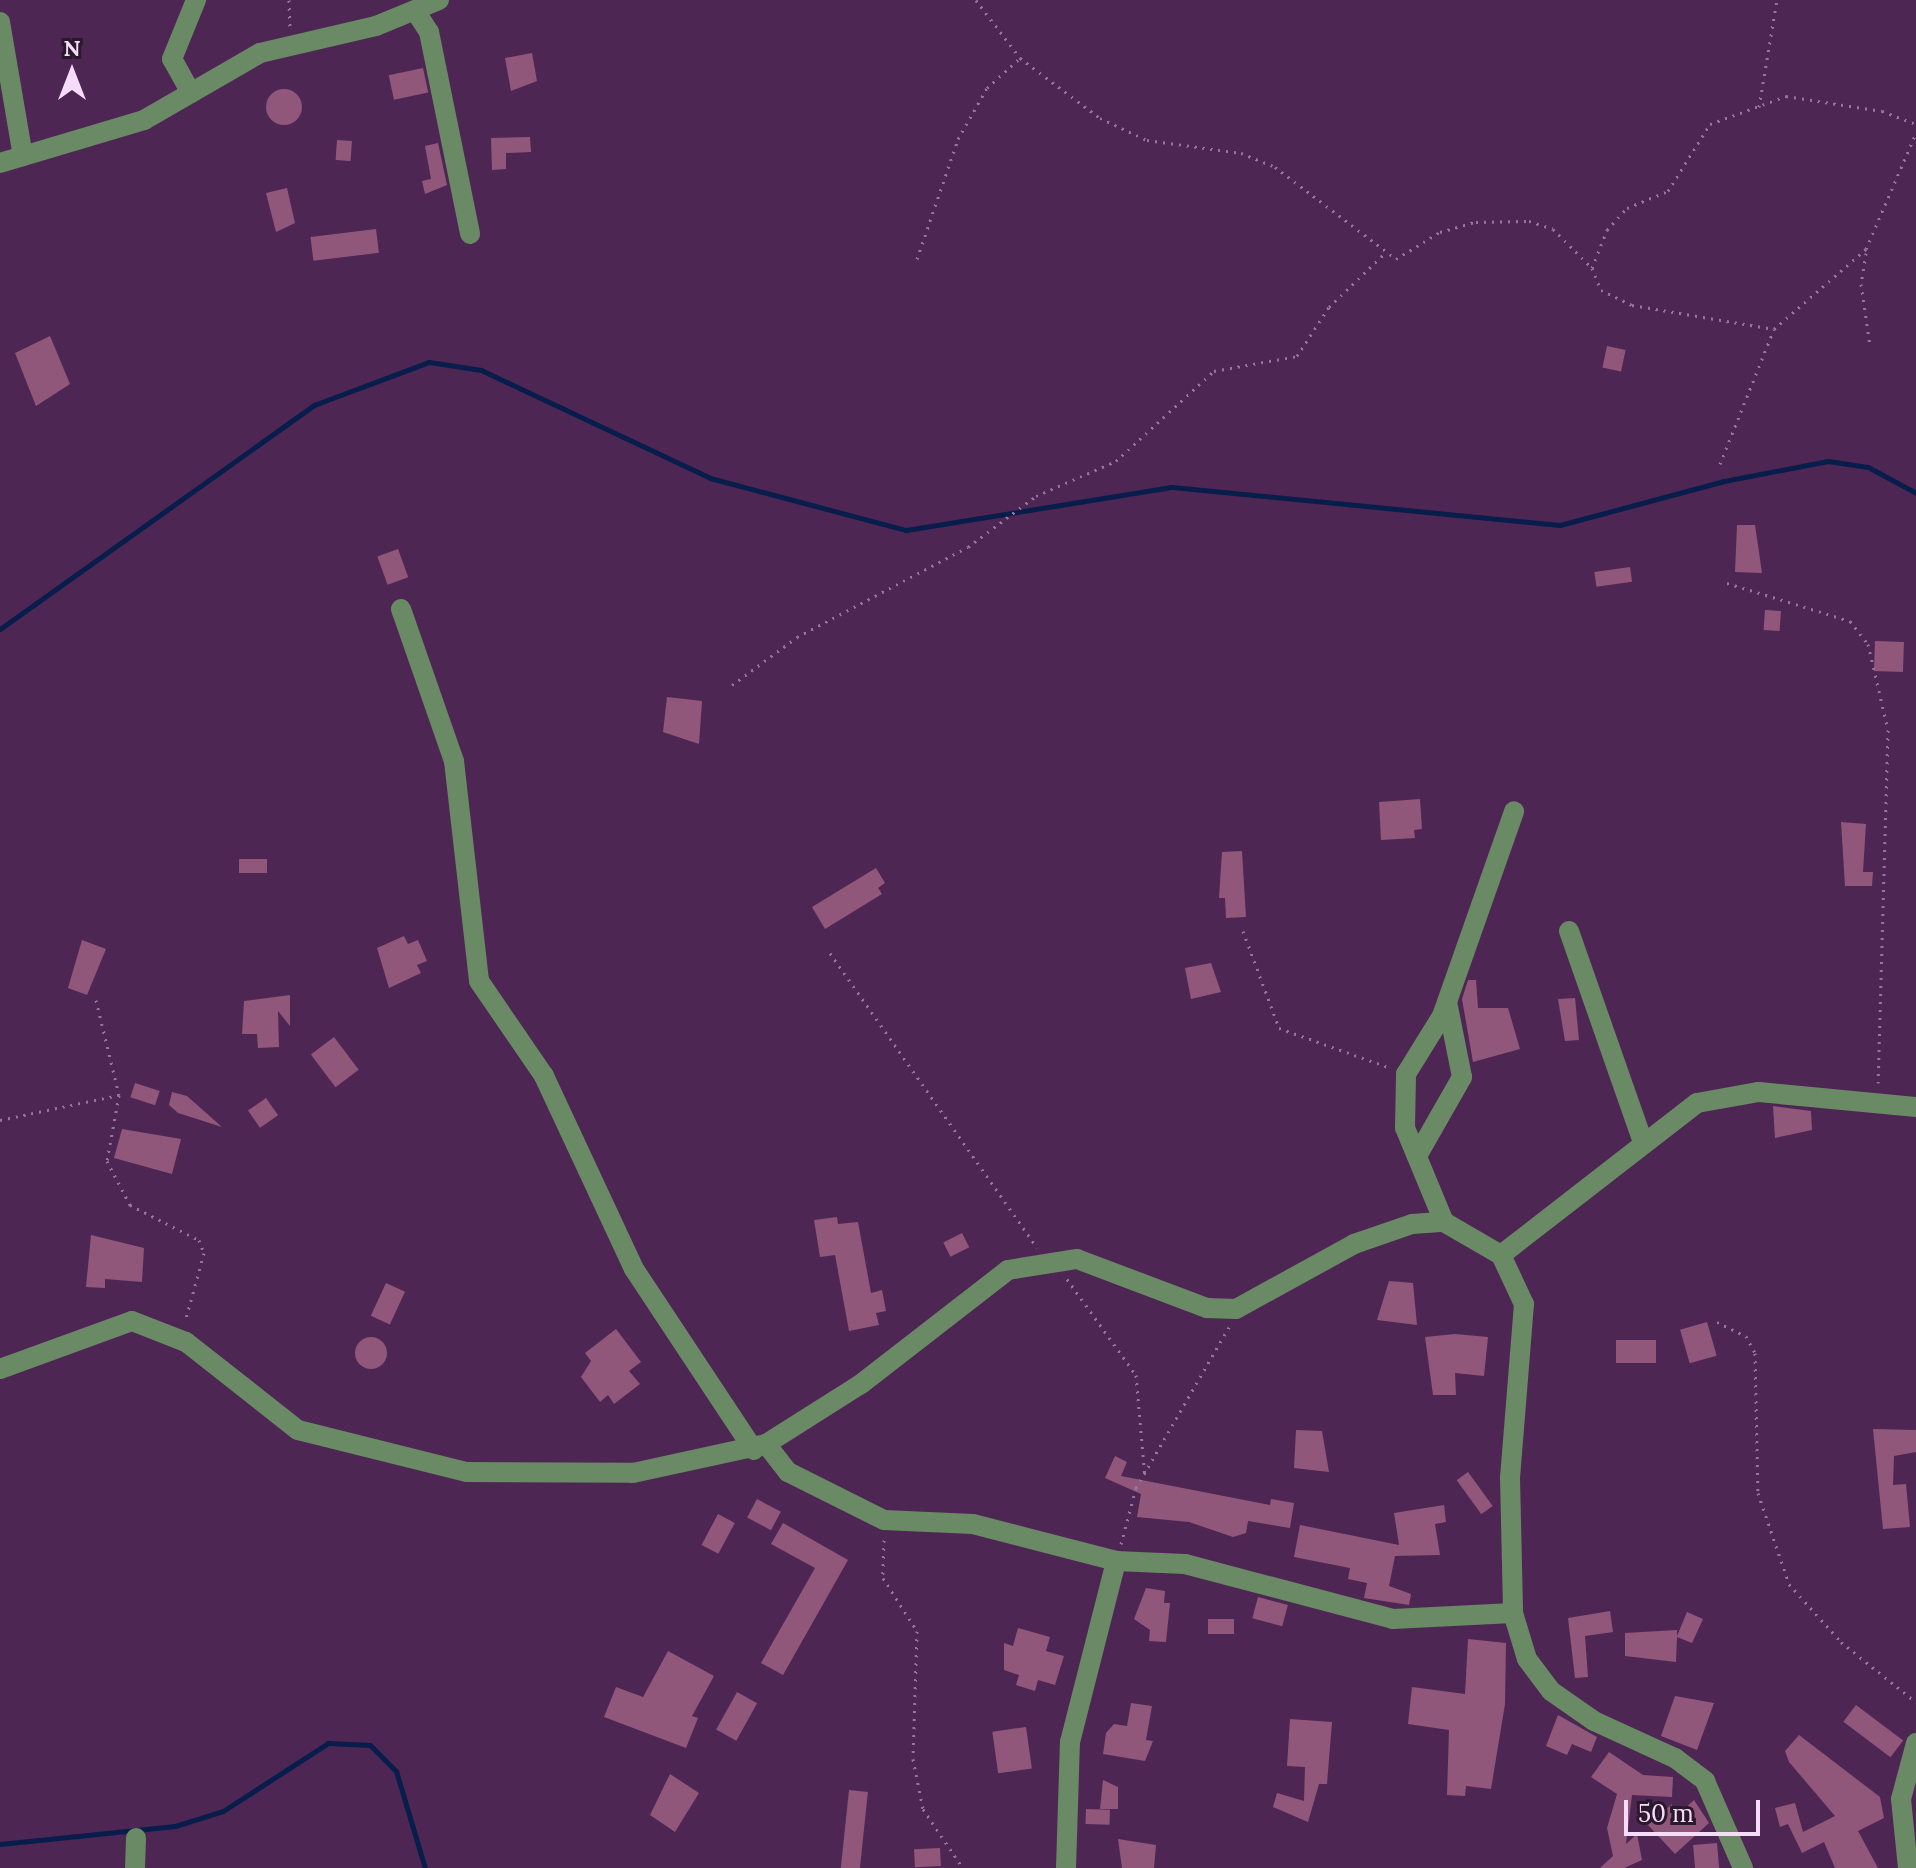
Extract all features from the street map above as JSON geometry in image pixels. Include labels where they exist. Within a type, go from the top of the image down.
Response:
[{"type":"street","points":[[191,93],[172,59],[196,0]]},
{"type":"street","points":[[0,163],[144,120],[291,42],[416,12],[439,0]]},
{"type":"street","points":[[416,12],[429,32],[470,234]]},
{"type":"street","points":[[0,22],[23,156]]},
{"type":"street","points":[[401,609],[454,761],[479,981],[544,1076],[634,1269],[760,1447],[788,1472],[884,1520],[973,1524],[1116,1561],[1201,1567],[1393,1619],[1513,1613]]},
{"type":"street","points":[[1444,1222],[1405,1128],[1406,1074],[1447,1002],[1514,811]]},
{"type":"street","points":[[1569,931],[1643,1142]]},
{"type":"street","points":[[1417,1156],[1462,1077],[1447,1002]]},
{"type":"street","points":[[1501,1255],[1697,1103],[1759,1092],[1916,1107]]},
{"type":"street","points":[[0,1369],[54,1354],[109,1324],[156,1326],[186,1342],[298,1430],[467,1472],[633,1473],[760,1447],[861,1384],[963,1299],[1008,1270],[1045,1259],[1100,1264],[1207,1308],[1236,1309],[1354,1244],[1412,1224],[1444,1222],[1501,1255],[1524,1304],[1510,1477],[1513,1613],[1527,1659],[1551,1691],[1705,1781],[1743,1868]]},
{"type":"street","points":[[1066,1868],[1070,1742],[1116,1561]]},
{"type":"street","points":[[1908,1868],[1901,1799],[1916,1743]]},
{"type":"street","points":[[135,1868],[136,1838]]},
{"type":"path","points":[[289,0],[291,42]]},
{"type":"path","points":[[976,0],[1020,58],[1100,118],[1147,140],[1241,153],[1275,167],[1385,253],[1412,254],[1440,232],[1476,222],[1529,221],[1553,229],[1592,268],[1601,290],[1632,305],[1774,329]]},
{"type":"path","points":[[1759,107],[1777,0]]},
{"type":"path","points":[[917,259],[958,139],[987,88],[1020,58]]},
{"type":"path","points":[[1592,268],[1607,230],[1627,208],[1668,191],[1710,124],[1786,96],[1882,111],[1916,124]]},
{"type":"path","points":[[1870,346],[1861,284],[1866,249],[1916,133]]},
{"type":"path","points":[[1720,464],[1774,329],[1866,249]]},
{"type":"path","points":[[732,685],[797,637],[968,547],[1036,496],[1116,461],[1214,371],[1297,356],[1329,307],[1385,253]]},
{"type":"path","points":[[1727,583],[1850,621],[1868,644],[1885,699],[1886,1001],[1877,1103]]},
{"type":"path","points":[[1243,931],[1279,1028],[1406,1074]]},
{"type":"path","points":[[830,953],[1045,1259],[1083,1294],[1136,1375],[1145,1477]]},
{"type":"path","points":[[96,1000],[119,1095],[105,1148],[130,1205],[199,1240],[204,1253],[185,1315],[186,1342]]},
{"type":"path","points":[[0,1120],[119,1095]]},
{"type":"path","points":[[1116,1561],[1145,1477],[1236,1309]]},
{"type":"path","points":[[1717,1322],[1746,1336],[1755,1353],[1758,1493],[1789,1584],[1841,1642],[1916,1702]]},
{"type":"path","points":[[884,1520],[883,1578],[917,1631],[913,1759],[923,1809],[963,1868]]},
{"type":"building","points":[[532,53],[537,81],[511,91],[505,58]]},
{"type":"building","points":[[423,68],[428,92],[394,100],[389,75]]},
{"type":"building","points":[[284,89],[297,94],[302,107],[297,120],[284,125],[271,120],[266,107],[271,94]]},
{"type":"building","points":[[530,137],[531,152],[506,153],[506,169],[492,170],[491,138]]},
{"type":"building","points":[[337,140],[352,141],[351,161],[336,160]]},
{"type":"building","points":[[438,143],[447,185],[425,194],[422,181],[431,179],[425,146]]},
{"type":"building","points":[[287,188],[295,223],[276,232],[266,193]]},
{"type":"building","points":[[376,229],[379,253],[313,261],[310,237]]},
{"type":"building","points":[[50,336],[70,384],[36,406],[15,353]]},
{"type":"building","points":[[1607,346],[1626,350],[1621,371],[1602,368]]},
{"type":"building","points":[[1737,525],[1755,525],[1762,573],[1735,572]]},
{"type":"building","points":[[398,549],[408,577],[388,585],[377,557]]},
{"type":"building","points":[[1630,567],[1632,582],[1596,587],[1594,572]]},
{"type":"building","points":[[1765,610],[1781,611],[1780,631],[1764,630]]},
{"type":"building","points":[[1875,641],[1904,642],[1903,672],[1874,671]]},
{"type":"building","points":[[667,697],[702,701],[699,744],[663,732]]},
{"type":"building","points":[[1420,799],[1422,829],[1414,830],[1415,838],[1381,840],[1379,802]]},
{"type":"building","points":[[1841,822],[1866,824],[1863,872],[1873,872],[1872,886],[1845,886]]},
{"type":"building","points":[[1242,851],[1246,917],[1226,918],[1225,898],[1219,898],[1222,852]]},
{"type":"building","points":[[239,859],[267,859],[267,873],[239,873]]},
{"type":"building","points":[[876,868],[885,883],[878,888],[882,894],[825,929],[812,907]]},
{"type":"building","points":[[404,936],[408,944],[418,940],[427,961],[417,965],[421,973],[389,988],[377,948]]},
{"type":"building","points":[[82,940],[106,949],[87,995],[68,988]]},
{"type":"building","points":[[1211,963],[1221,992],[1191,999],[1185,968]]},
{"type":"building","points":[[1468,980],[1476,980],[1478,1008],[1508,1008],[1520,1049],[1473,1062],[1462,999]]},
{"type":"building","points":[[290,995],[290,1026],[278,1011],[279,1047],[258,1048],[257,1034],[242,1034],[244,1001]]},
{"type":"building","points":[[1575,998],[1579,1040],[1565,1041],[1558,999]]},
{"type":"building","points":[[334,1037],[359,1070],[336,1087],[311,1054]]},
{"type":"building","points":[[135,1083],[160,1091],[155,1105],[130,1097]]},
{"type":"building","points":[[172,1092],[187,1096],[222,1127],[178,1113],[169,1105]]},
{"type":"building","points":[[266,1098],[278,1115],[260,1128],[248,1111]]},
{"type":"building","points":[[1773,1106],[1811,1111],[1812,1130],[1775,1138]]},
{"type":"building","points":[[122,1129],[181,1139],[172,1174],[114,1158]]},
{"type":"building","points":[[837,1217],[838,1224],[858,1222],[871,1293],[882,1290],[886,1311],[876,1313],[879,1325],[849,1331],[835,1255],[820,1257],[814,1220]]},
{"type":"building","points":[[962,1233],[969,1247],[951,1257],[943,1243]]},
{"type":"building","points":[[91,1235],[144,1248],[142,1282],[105,1279],[105,1288],[86,1287]]},
{"type":"building","points":[[1389,1281],[1413,1283],[1417,1325],[1377,1320]]},
{"type":"building","points":[[386,1283],[405,1292],[390,1325],[371,1316]]},
{"type":"building","points":[[1707,1322],[1717,1356],[1690,1363],[1680,1330]]},
{"type":"building","points":[[616,1329],[641,1362],[629,1371],[640,1384],[614,1404],[608,1395],[600,1402],[581,1377],[591,1361],[585,1353]]},
{"type":"building","points":[[1455,1334],[1488,1337],[1484,1376],[1455,1373],[1456,1395],[1433,1395],[1425,1337]]},
{"type":"building","points":[[371,1337],[382,1342],[387,1353],[382,1364],[371,1369],[360,1364],[355,1353],[360,1342]]},
{"type":"building","points":[[1616,1340],[1656,1340],[1656,1363],[1616,1363]]},
{"type":"building","points":[[1873,1429],[1916,1430],[1916,1452],[1894,1456],[1893,1485],[1906,1484],[1910,1527],[1883,1529]]},
{"type":"building","points":[[1296,1430],[1322,1431],[1329,1472],[1294,1468]]},
{"type":"building","points":[[1115,1456],[1127,1462],[1121,1476],[1270,1505],[1271,1499],[1294,1503],[1290,1528],[1248,1521],[1246,1533],[1233,1537],[1189,1522],[1137,1517],[1141,1494],[1105,1478]]},
{"type":"building","points":[[1468,1472],[1493,1506],[1481,1514],[1457,1480]]},
{"type":"building","points":[[757,1499],[781,1512],[771,1530],[747,1518]]},
{"type":"building","points":[[1444,1505],[1446,1522],[1435,1524],[1440,1555],[1395,1556],[1389,1586],[1411,1594],[1409,1605],[1364,1598],[1367,1583],[1348,1579],[1350,1568],[1294,1557],[1300,1525],[1399,1545],[1394,1513]]},
{"type":"building","points":[[718,1514],[735,1523],[718,1554],[702,1545]]},
{"type":"building","points":[[783,1523],[848,1560],[783,1675],[761,1663],[815,1568],[771,1544]]},
{"type":"building","points":[[1146,1588],[1165,1591],[1164,1603],[1170,1603],[1166,1642],[1149,1641],[1150,1630],[1134,1619]]},
{"type":"building","points":[[1258,1597],[1288,1605],[1282,1626],[1252,1618]]},
{"type":"building","points":[[1610,1611],[1613,1632],[1585,1636],[1588,1677],[1575,1678],[1568,1618]]},
{"type":"building","points":[[1687,1612],[1703,1619],[1692,1643],[1677,1637],[1676,1662],[1625,1656],[1625,1633],[1677,1630],[1677,1636]]},
{"type":"building","points":[[1208,1619],[1234,1619],[1234,1634],[1208,1634]]},
{"type":"building","points":[[1018,1628],[1050,1637],[1046,1651],[1064,1656],[1055,1685],[1038,1680],[1035,1691],[1016,1685],[1019,1675],[1004,1670],[1004,1643],[1013,1646]]},
{"type":"building","points":[[1468,1639],[1506,1643],[1505,1704],[1491,1789],[1466,1786],[1465,1796],[1447,1795],[1449,1730],[1408,1724],[1412,1687],[1465,1694]]},
{"type":"building","points":[[668,1651],[714,1676],[692,1716],[698,1718],[686,1748],[604,1717],[616,1687],[643,1697]]},
{"type":"building","points":[[737,1692],[757,1703],[736,1741],[716,1730]]},
{"type":"building","points":[[1675,1696],[1714,1703],[1697,1750],[1661,1736]]},
{"type":"building","points":[[1131,1703],[1152,1706],[1146,1740],[1153,1741],[1145,1761],[1103,1754],[1106,1733],[1114,1724],[1127,1726]]},
{"type":"building","points":[[1856,1705],[1903,1741],[1890,1757],[1843,1722]]},
{"type":"building","points":[[1558,1715],[1597,1737],[1591,1752],[1572,1744],[1567,1755],[1546,1746]]},
{"type":"building","points":[[1290,1719],[1332,1722],[1327,1784],[1319,1784],[1308,1822],[1273,1807],[1277,1793],[1304,1801],[1305,1767],[1287,1766]]},
{"type":"building","points":[[1026,1727],[1032,1769],[998,1773],[992,1732]]},
{"type":"building","points":[[1799,1735],[1880,1797],[1884,1818],[1858,1831],[1878,1868],[1835,1868],[1824,1842],[1802,1853],[1788,1824],[1780,1827],[1775,1808],[1795,1803],[1803,1832],[1835,1816],[1789,1762],[1785,1751]]},
{"type":"building","points":[[1609,1752],[1643,1775],[1673,1777],[1672,1797],[1632,1795],[1626,1844],[1637,1834],[1642,1860],[1624,1868],[1600,1868],[1613,1856],[1607,1828],[1617,1794],[1591,1777]]},
{"type":"building","points":[[670,1774],[699,1793],[675,1832],[650,1815]]},
{"type":"building","points":[[1103,1780],[1118,1787],[1118,1809],[1100,1809]]},
{"type":"building","points":[[849,1790],[868,1792],[860,1868],[841,1868]]},
{"type":"building","points":[[1694,1800],[1709,1823],[1675,1854],[1648,1825],[1672,1804],[1671,1821]]},
{"type":"building","points":[[1086,1809],[1110,1810],[1109,1825],[1085,1824]]},
{"type":"building","points":[[1118,1839],[1156,1845],[1154,1868],[1122,1868]]},
{"type":"building","points":[[1717,1843],[1719,1868],[1695,1868],[1693,1845]]},
{"type":"building","points":[[940,1848],[941,1866],[915,1867],[914,1849]]},
{"type":"waterway","points":[[0,629],[314,405],[429,362],[481,370],[710,478],[906,530],[1172,487],[1560,525],[1724,481],[1828,461],[1868,467],[1916,493]]},
{"type":"waterway","points":[[0,1844],[175,1826],[223,1811],[328,1743],[370,1745],[396,1771],[425,1868]]}]
